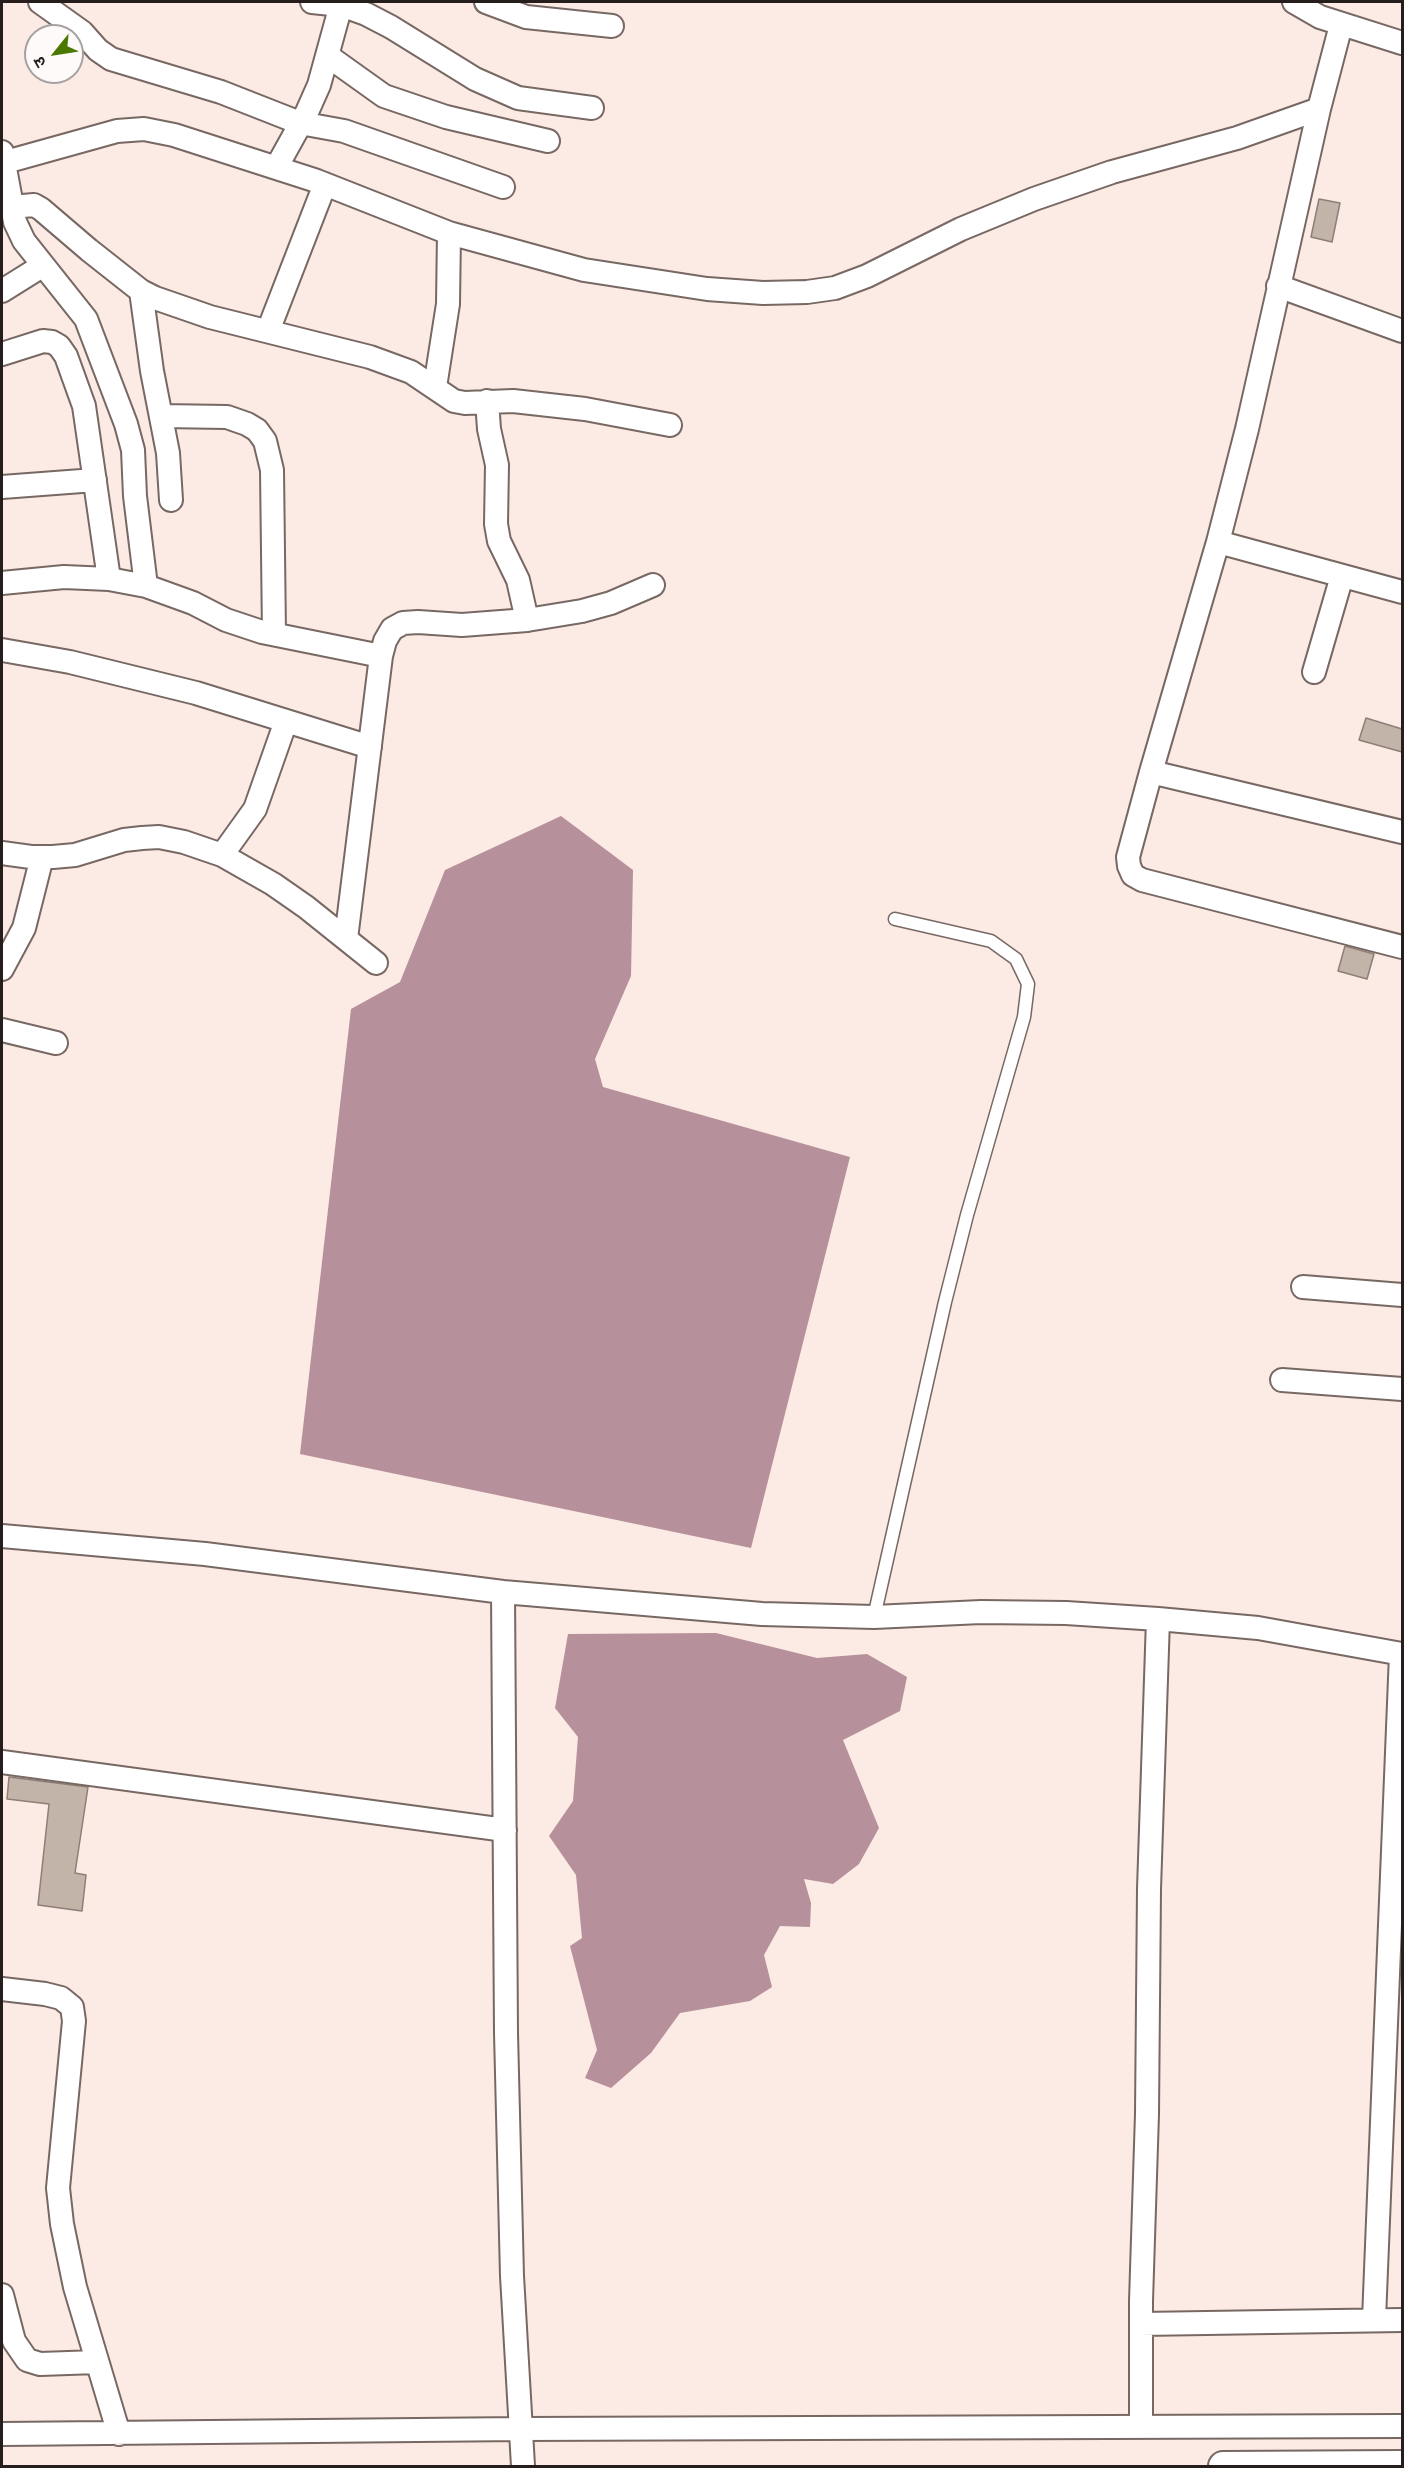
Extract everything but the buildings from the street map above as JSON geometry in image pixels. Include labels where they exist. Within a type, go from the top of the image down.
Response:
[{"type":"street","points":[[40,2],[82,32],[98,50],[111,59],[221,92],[300,123],[344,131],[502,187]]},
{"type":"street","points":[[312,2],[347,3],[475,79],[518,98],[592,108]]},
{"type":"street","points":[[486,2],[526,18],[612,26]]},
{"type":"street","points":[[1294,2],[1320,17],[1341,25],[1402,43]]},
{"type":"street","points":[[276,168],[319,85],[347,3]]},
{"type":"street","points":[[1341,25],[1319,109],[1247,429],[1218,542],[1151,772],[1128,857],[1128,866],[1133,875],[1142,880],[1402,947]]},
{"type":"street","points":[[328,56],[384,96],[446,117],[548,141]]},
{"type":"street","points":[[146,586],[135,496],[133,450],[126,424],[86,319],[24,242],[11,207],[3,159],[117,131],[144,129],[174,135],[325,184],[449,233],[584,270],[648,281],[763,293],[835,288],[867,276],[961,229],[1034,199],[1112,171],[1237,138],[1319,109]]},
{"type":"street","points":[[268,331],[325,184]]},
{"type":"street","points":[[11,207],[34,205],[41,209],[141,291],[155,298],[210,317],[370,357],[411,372],[454,401],[513,401],[585,409],[670,425]]},
{"type":"street","points":[[435,387],[448,304],[449,233]]},
{"type":"street","points":[[2,291],[42,266]]},
{"type":"street","points":[[1278,286],[1402,331]]},
{"type":"street","points":[[141,291],[152,371],[168,453],[171,500]]},
{"type":"street","points":[[2,354],[43,341],[59,346],[75,376],[84,406],[109,579]]},
{"type":"street","points":[[487,401],[489,429],[497,465],[496,524],[499,541],[518,580],[527,620]]},
{"type":"street","points":[[161,416],[227,417],[248,424],[257,430],[265,441],[272,470],[274,634]]},
{"type":"street","points":[[2,487],[95,480]]},
{"type":"street","points":[[1218,542],[1402,592]]},
{"type":"street","points":[[1314,672],[1342,576]]},
{"type":"street","points":[[2,583],[64,577],[109,579],[146,586],[192,603],[226,620],[274,634],[381,656]]},
{"type":"street","points":[[346,939],[381,656],[385,641],[392,629],[403,623],[462,625],[527,620],[582,611],[611,603],[654,585]]},
{"type":"street","points":[[2,650],[70,662],[196,693],[370,747]]},
{"type":"street","points":[[222,855],[255,809],[286,721]]},
{"type":"street","points":[[1151,772],[1402,832]]},
{"type":"street","points":[[2,853],[42,857],[75,855],[142,837],[159,837],[184,842],[222,855],[273,884],[376,963]]},
{"type":"street","points":[[2,969],[24,928],[33,900],[42,857]]},
{"type":"street","points":[[2,1030],[56,1043]]},
{"type":"street","points":[[1303,1287],[1402,1295]]},
{"type":"street","points":[[1282,1380],[1402,1389]]},
{"type":"street","points":[[2,1536],[206,1554],[503,1592],[762,1614],[874,1617],[1013,1612],[1158,1619],[1258,1628],[1402,1654],[1374,2319]]},
{"type":"street","points":[[503,1592],[506,2033],[512,2276],[522,2466]]},
{"type":"street","points":[[1141,2427],[1149,1889],[1158,1619]]},
{"type":"street","points":[[2,1768],[2,1762],[505,1830]]},
{"type":"street","points":[[2,1989],[61,1998],[72,2007],[74,2021],[58,2188],[67,2257],[119,2434]]},
{"type":"street","points":[[2,2295],[14,2341],[27,2360],[40,2364],[97,2362]]},
{"type":"street","points":[[1141,2324],[1402,2320]]},
{"type":"street","points":[[2,2434],[521,2429],[1402,2426]]},
{"type":"street","points":[[1223,2466],[1402,2465]]},
{"type":"lane","points":[[874,1617],[945,1302],[967,1215],[1024,1017],[1028,984],[1016,959],[991,941],[895,919]]},
{"type":"shaded area","points":[[561,816],[633,870],[631,976],[595,1059],[603,1087],[850,1157],[751,1548],[300,1454],[351,1009],[400,982],[445,870]]},
{"type":"shaded area","points":[[716,1633],[817,1658],[867,1654],[907,1677],[900,1711],[843,1740],[879,1828],[859,1864],[833,1884],[804,1879],[811,1903],[810,1927],[780,1926],[764,1955],[772,1987],[750,2001],[680,2013],[651,2053],[611,2088],[585,2078],[597,2050],[570,1946],[582,1938],[576,1875],[549,1836],[573,1801],[578,1737],[555,1708],[568,1634]]}]
